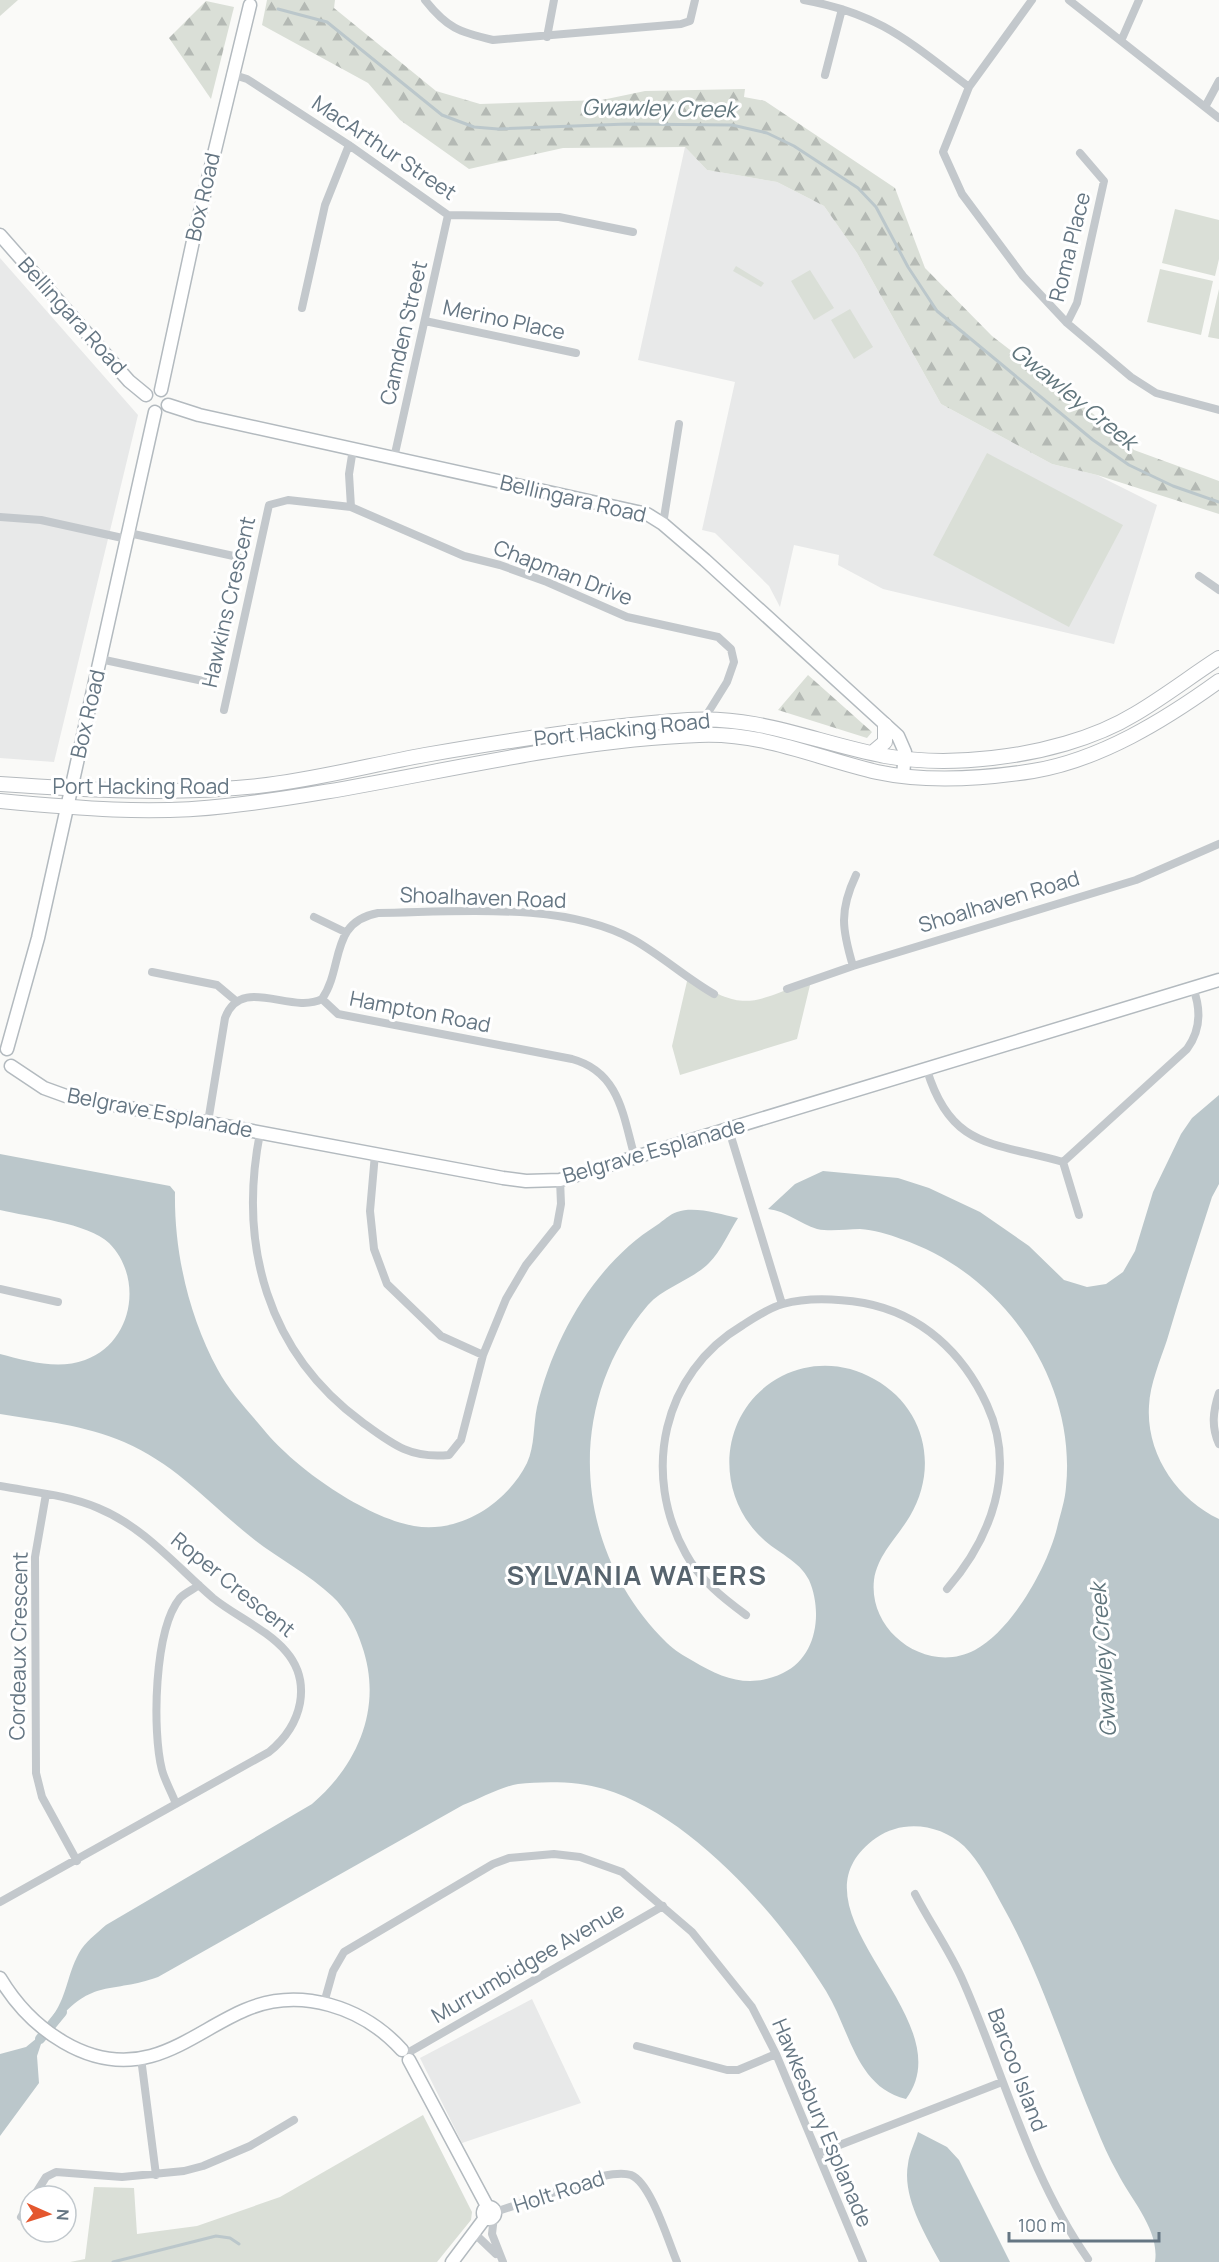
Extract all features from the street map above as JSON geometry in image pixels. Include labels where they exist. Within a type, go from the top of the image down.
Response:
[{"type":"main road","name":"Port Hacking Road","points":[[0,784],[188,791],[260,785],[441,753],[624,726],[704,719],[768,725],[872,753],[906,758],[942,760],[992,758],[1034,751],[1093,734],[1133,715],[1219,658]]},
{"type":"main road","name":"Port Hacking Road","points":[[0,801],[67,807],[170,811],[223,807],[455,766],[651,738],[696,735],[756,737],[868,770],[903,776],[946,779],[1011,774],[1038,770],[1082,758],[1188,704],[1219,681]]},
{"type":"main road","points":[[872,753],[885,742],[885,725]]},
{"type":"street","points":[[425,0],[441,20],[465,32],[494,40],[681,24],[690,21],[695,0]]},
{"type":"street","points":[[547,37],[554,0]]},
{"type":"street","points":[[804,0],[818,1],[860,14],[902,35],[969,87]]},
{"type":"street","points":[[1032,0],[969,87],[943,152],[962,194],[1023,276],[1067,323],[1131,377],[1156,393],[1219,410]]},
{"type":"street","points":[[1069,0],[1219,118]]},
{"type":"street","points":[[1121,41],[1139,0]]},
{"type":"street","name":"Box Road","points":[[161,390],[231,74],[251,2]]},
{"type":"street","points":[[825,75],[842,9]]},
{"type":"street","name":"MacArthur Street","points":[[231,74],[247,79],[349,145],[448,215],[559,217],[633,232]]},
{"type":"street","points":[[1205,107],[1219,81]]},
{"type":"street","points":[[302,308],[325,205],[349,145]]},
{"type":"street","name":"Roma Place","points":[[1067,323],[1077,303],[1104,181],[1080,153]]},
{"type":"street","name":"Camden Street","points":[[394,458],[448,215]]},
{"type":"street","name":"Bellingara Road","points":[[0,235],[129,381],[147,395]]},
{"type":"street","name":"Merino Place","points":[[425,321],[576,353]]},
{"type":"street","points":[[151,390],[161,390],[167,394],[168,405],[162,411],[155,412],[146,406],[147,395],[151,390]]},
{"type":"street","name":"Bellingara Road","points":[[168,405],[199,415],[640,512],[663,524],[885,725],[903,742],[906,758]]},
{"type":"street","name":"Box Road","points":[[4,1049],[38,938],[155,412]]},
{"type":"street","points":[[663,524],[679,424]]},
{"type":"street","points":[[351,507],[349,474],[353,449]]},
{"type":"street","name":"Chapman Drive","points":[[271,503],[288,500],[351,507],[464,556],[511,568],[627,617],[718,637],[731,649],[734,662],[727,682],[704,719]]},
{"type":"street","name":"Hawkins Crescent","points":[[224,710],[271,503]]},
{"type":"street","points":[[0,517],[41,520],[238,557]]},
{"type":"street","points":[[1199,576],[1219,591]]},
{"type":"street","points":[[100,660],[208,682]]},
{"type":"street","points":[[903,776],[906,758]]},
{"type":"street","name":"Shoalhaven Road","points":[[787,989],[853,966],[1136,880],[1219,844]]},
{"type":"street","points":[[853,966],[844,935],[843,916],[845,898],[856,875]]},
{"type":"street","name":"Shoalhaven Road","points":[[345,932],[366,915],[378,913],[560,915],[594,923],[634,940],[714,994]]},
{"type":"street","points":[[314,917],[345,932],[331,982],[322,999]]},
{"type":"street","points":[[152,972],[217,985],[236,1001],[225,1018],[208,1122]]},
{"type":"street","name":"Belgrave Esplanade","points":[[5,1067],[59,1094],[502,1178],[526,1181],[560,1180],[1219,980]]},
{"type":"street","points":[[1063,1162],[1187,1049],[1194,1040],[1199,1016],[1193,988]]},
{"type":"street","name":"Hampton Road","points":[[236,1001],[254,995],[307,1005],[322,999],[338,1014],[572,1059],[593,1066],[606,1078],[616,1095],[635,1158]]},
{"type":"street","points":[[4,1049],[14,1057],[5,1067]]},
{"type":"street","points":[[927,1070],[945,1113],[968,1134],[1063,1162]]},
{"type":"street","points":[[729,1130],[782,1304]]},
{"type":"street","points":[[260,1133],[251,1199],[253,1242],[271,1304],[288,1340],[329,1395],[393,1446],[420,1456],[448,1455],[461,1440],[483,1355],[506,1299],[526,1265],[557,1226],[561,1204],[560,1180]]},
{"type":"street","points":[[375,1154],[370,1211],[374,1249],[387,1284],[441,1336],[483,1355]]},
{"type":"street","points":[[1063,1162],[1079,1215]]},
{"type":"street","points":[[0,1289],[58,1302]]},
{"type":"street","points":[[746,1615],[721,1597],[687,1555],[665,1496],[661,1464],[670,1418],[688,1377],[707,1352],[727,1334],[782,1304],[844,1300],[896,1313],[911,1319],[936,1336],[973,1376],[993,1419],[997,1436],[1000,1472],[998,1495],[984,1537],[965,1568],[947,1589]]},
{"type":"street","points":[[1219,1393],[1213,1424],[1219,1444]]},
{"type":"street","name":"Roper Crescent","points":[[0,1486],[46,1494],[97,1507],[132,1525],[199,1585],[286,1649],[296,1665],[302,1694],[296,1718],[284,1740],[251,1764],[0,1902]]},
{"type":"street","name":"Cordeaux Crescent","points":[[46,1494],[35,1557],[36,1773],[42,1797],[77,1861]]},
{"type":"street","points":[[176,1804],[162,1770],[159,1741],[158,1654],[166,1627],[180,1598],[199,1585]]},
{"type":"street","name":"Hawkesbury Esplanade","points":[[324,2003],[333,1971],[344,1952],[493,1864],[509,1858],[554,1854],[580,1857],[607,1865],[633,1880],[692,1932],[752,2007],[776,2054],[819,2152],[862,2262]]},
{"type":"street","name":"Barcoo Island","points":[[915,1894],[963,1980],[1002,2082],[1050,2196],[1069,2231],[1088,2259]]},
{"type":"street","name":"Murrumbidgee Avenue","points":[[407,2054],[663,1906]]},
{"type":"street","points":[[0,1978],[25,2014],[46,2030],[78,2051],[106,2058],[153,2056],[254,2007],[294,2000],[338,2006],[375,2026],[407,2054],[490,2213],[492,2234],[502,2262]]},
{"type":"street","points":[[637,2046],[727,2070],[738,2070],[776,2054]]},
{"type":"street","points":[[141,2058],[156,2175]]},
{"type":"street","points":[[819,2152],[1002,2082]]},
{"type":"street","points":[[42,2184],[46,2177],[56,2172],[103,2177],[156,2175],[203,2166],[250,2146],[294,2120]]},
{"type":"street","name":"Holt Road","points":[[452,2262],[490,2213],[603,2176],[621,2174],[631,2175],[645,2188],[677,2262]]},
{"type":"street","points":[[474,2234],[490,2246],[502,2262]]},
{"type":"shaded area","points":[[685,147],[707,170],[777,182],[824,206],[857,253],[941,404],[1052,464],[1097,475],[1157,505],[1114,644],[883,589],[838,565],[839,555],[794,545],[780,607],[769,586],[715,533],[702,530],[735,382],[638,360]]},
{"type":"shaded area","points":[[0,258],[138,415],[54,762],[0,758]]},
{"type":"shaded area","points":[[532,1999],[581,2103],[462,2143],[420,2058]]},
{"type":"green space","points":[[0,0],[18,0],[0,16]]},
{"type":"green space","points":[[267,0],[335,0],[334,8],[436,91],[480,104],[602,100],[645,91],[745,89],[744,97],[765,101],[895,188],[925,268],[992,336],[1114,430],[1134,450],[1219,481],[1219,514],[1097,475],[1052,464],[941,404],[857,253],[824,206],[777,182],[707,170],[685,147],[563,148],[469,169],[400,120],[368,83],[262,25]]},
{"type":"green space","points":[[206,1],[234,7],[211,99],[169,38]]},
{"type":"green space","points":[[1175,209],[1219,220],[1219,259],[1215,276],[1162,263]]},
{"type":"green space","points":[[736,266],[764,283],[761,287],[733,271]]},
{"type":"green space","points":[[1160,269],[1213,281],[1201,335],[1147,322]]},
{"type":"green space","points":[[810,270],[834,308],[814,320],[791,281]]},
{"type":"green space","points":[[1219,289],[1219,339],[1208,337]]},
{"type":"green space","points":[[850,309],[873,347],[854,359],[831,320]]},
{"type":"green space","points":[[987,453],[1123,525],[1069,627],[933,555]]},
{"type":"green space","points":[[808,675],[872,732],[867,738],[778,710]]},
{"type":"green space","points":[[688,977],[723,996],[749,1001],[811,981],[797,1039],[680,1075],[672,1046]]},
{"type":"green space","points":[[423,2115],[472,2212],[471,2220],[437,2262],[70,2262],[85,2259],[94,2187],[134,2188],[137,2234],[197,2226],[280,2197]]},
{"type":"water","points":[[1219,1095],[1219,1184],[1212,1197],[1151,1389],[1149,1424],[1159,1458],[1167,1473],[1190,1500],[1219,1519],[1219,2262],[1155,2262],[1153,2238],[1149,2227],[1106,2150],[1040,1985],[1015,1930],[989,1881],[969,1852],[954,1839],[933,1829],[909,1826],[887,1832],[876,1838],[851,1866],[848,1897],[858,1930],[897,1999],[913,2034],[918,2067],[906,2099],[889,2093],[865,2070],[826,1991],[807,1962],[784,1931],[730,1871],[700,1844],[669,1821],[637,1802],[594,1786],[573,1783],[518,1784],[497,1790],[463,1805],[158,1977],[92,1993],[69,2009],[56,2023],[50,2020],[64,1995],[79,1953],[106,1925],[312,1804],[329,1788],[343,1771],[354,1752],[368,1712],[370,1690],[368,1668],[360,1639],[350,1619],[337,1601],[313,1580],[251,1537],[176,1473],[143,1451],[109,1436],[63,1424],[0,1414],[0,1354],[32,1362],[53,1364],[85,1360],[101,1352],[114,1339],[123,1325],[128,1308],[129,1291],[127,1274],[120,1257],[100,1236],[58,1222],[0,1210],[0,1154],[170,1186],[175,1192],[177,1238],[191,1306],[208,1350],[228,1386],[278,1445],[313,1475],[374,1513],[414,1526],[448,1525],[465,1520],[495,1503],[518,1478],[530,1456],[537,1407],[554,1354],[580,1304],[614,1260],[635,1241],[677,1212],[699,1210],[738,1218],[709,1263],[648,1305],[620,1345],[602,1388],[592,1432],[590,1478],[597,1523],[613,1566],[636,1606],[667,1643],[679,1653],[715,1673],[748,1681],[771,1678],[794,1666],[810,1645],[816,1619],[813,1593],[805,1573],[762,1538],[746,1519],[735,1497],[730,1475],[730,1451],[735,1429],[746,1408],[761,1390],[782,1376],[817,1366],[852,1370],[874,1379],[891,1391],[905,1405],[915,1422],[922,1440],[925,1459],[924,1478],[919,1497],[910,1516],[879,1562],[874,1580],[875,1599],[881,1617],[891,1632],[905,1644],[921,1653],[939,1657],[957,1656],[975,1650],[989,1641],[1002,1628],[1026,1596],[1045,1561],[1057,1528],[1066,1487],[1066,1447],[1059,1407],[1045,1370],[1026,1335],[1000,1304],[971,1277],[938,1255],[901,1239],[881,1232],[860,1229],[817,1229],[781,1212],[768,1209],[795,1184],[823,1171],[898,1178],[929,1188],[980,1212],[1029,1246],[1064,1280],[1087,1287],[1106,1284],[1123,1272],[1135,1251],[1153,1192],[1181,1134],[1192,1118]]},
{"type":"water","points":[[37,2038],[42,2041],[37,2056],[39,2083],[0,2136],[0,2054],[26,2047]]},
{"type":"water","points":[[918,2132],[947,2147],[959,2160],[1010,2262],[940,2262],[916,2215],[908,2189],[909,2160]]},
{"type":"waterway","name":"Gwawley Creek","points":[[278,9],[327,22],[442,115],[474,127],[498,129],[627,124],[732,125],[767,133],[794,146],[858,188],[876,207],[908,267],[937,311],[1093,440],[1129,465],[1173,486],[1219,502]]},
{"type":"waterway","points":[[40,2039],[62,2012]]},
{"type":"waterway","points":[[113,2262],[216,2236],[230,2238],[239,2244]]},
{"type":"district","name":"SYLVANIA WATERS","points":[[637,1576]]}]
